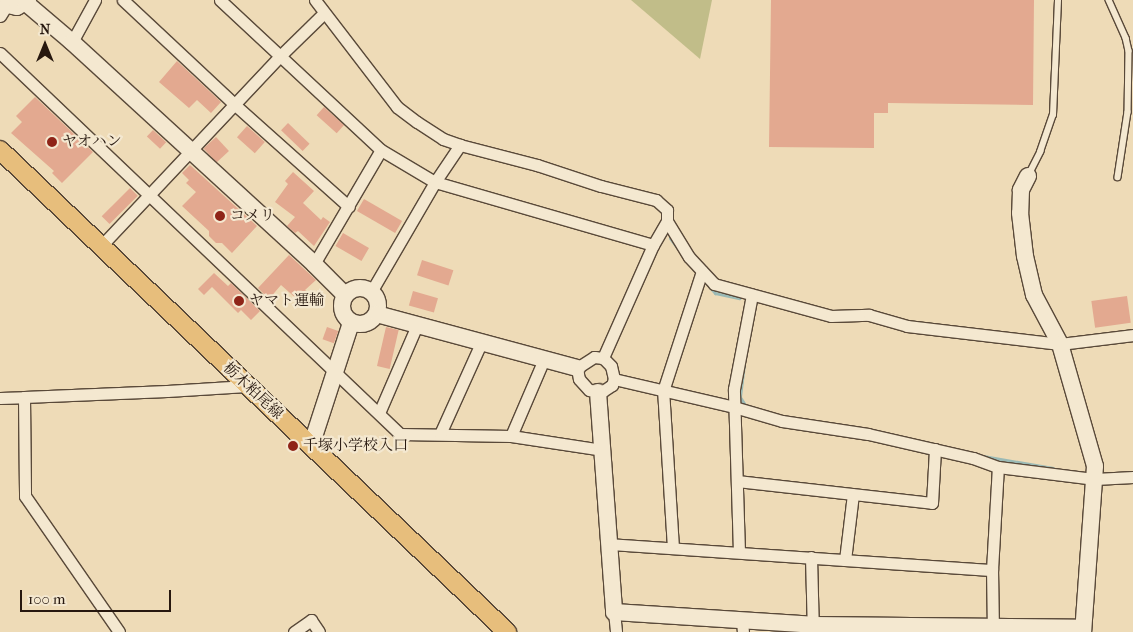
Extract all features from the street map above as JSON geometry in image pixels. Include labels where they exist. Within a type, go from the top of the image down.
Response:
[{"type":"main road","name":"栃木粕尾線","points":[[0,150],[507,632]]},
{"type":"street","points":[[72,42],[95,0]]},
{"type":"street","points":[[123,0],[234,104],[349,207]]},
{"type":"street","points":[[220,0],[381,150],[435,182],[653,245]]},
{"type":"street","points":[[315,0],[357,52],[396,107],[443,139],[656,200],[667,210],[667,221],[653,245],[603,358]]},
{"type":"street","points":[[3,7],[17,7],[27,2],[314,264],[345,295]]},
{"type":"street","points":[[101,246],[234,104],[324,13]]},
{"type":"street","points":[[0,53],[400,434],[511,436],[602,450]]},
{"type":"street","points":[[372,292],[435,182],[460,145]]},
{"type":"street","points":[[314,264],[381,150]]},
{"type":"street","points":[[614,612],[743,627],[1083,630],[1095,466],[1060,344],[1034,295],[1025,256],[1020,213],[1021,190],[1028,176]]},
{"type":"street","points":[[667,221],[689,257],[714,284],[831,316],[869,316],[907,326],[1060,344],[1098,341],[1133,335]]},
{"type":"street","points":[[673,548],[663,391],[702,272]]},
{"type":"street","points":[[362,288],[372,292],[377,298],[377,314],[370,322],[361,325],[352,323],[344,316],[341,305],[345,295],[352,289],[362,288]]},
{"type":"street","points":[[739,552],[734,389],[752,295]]},
{"type":"street","points":[[377,314],[577,368],[594,357],[603,358],[611,366],[614,379],[612,385],[603,391],[589,390],[579,379],[577,368]]},
{"type":"street","points":[[311,446],[352,323]]},
{"type":"street","points":[[379,413],[417,325]]},
{"type":"street","points":[[440,434],[482,343]]},
{"type":"street","points":[[511,436],[544,359]]},
{"type":"street","points":[[614,379],[734,407],[782,421],[868,434],[972,458],[998,467],[1095,478],[1133,477]]},
{"type":"street","points":[[0,398],[167,392],[247,386]]},
{"type":"street","points":[[598,392],[616,632]]},
{"type":"street","points":[[24,397],[25,496],[119,632]]},
{"type":"street","points":[[737,481],[932,503],[934,449]]},
{"type":"street","points":[[993,630],[992,570],[998,467]]},
{"type":"street","points":[[845,560],[853,494]]},
{"type":"street","points":[[609,544],[992,570]]},
{"type":"street","points":[[811,557],[813,629]]},
{"type":"street","points":[[294,632],[311,620],[319,632]]},
{"type":"lane","points":[[1028,176],[1040,152],[1053,115],[1058,0]]},
{"type":"lane","points":[[1109,0],[1126,38],[1129,51],[1128,112],[1118,177]]},
{"type":"shaded area","points":[[631,0],[712,0],[700,59]]},
{"type":"building","points":[[771,0],[1034,0],[1033,105],[888,103],[888,113],[874,113],[874,148],[769,147]]},
{"type":"building","points":[[177,61],[221,102],[211,113],[197,100],[189,108],[159,82]]},
{"type":"building","name":"ヤオハン","points":[[35,97],[93,152],[62,183],[52,173],[54,171],[11,133],[22,122],[16,116]]},
{"type":"building","points":[[324,107],[344,125],[337,133],[317,115]]},
{"type":"building","points":[[288,123],[310,144],[303,151],[281,130]]},
{"type":"building","points":[[247,126],[265,142],[255,153],[237,137]]},
{"type":"building","points":[[153,130],[166,142],[160,149],[147,137]]},
{"type":"building","points":[[216,137],[229,151],[217,162],[204,149]]},
{"type":"building","name":"コメリ","points":[[190,165],[257,226],[232,253],[222,243],[216,243],[209,236],[209,231],[182,206],[196,192],[186,183],[189,180],[182,173]]},
{"type":"building","points":[[293,172],[314,191],[303,203],[321,220],[323,217],[330,222],[314,246],[298,231],[295,233],[287,226],[295,217],[275,202],[288,184],[285,181]]},
{"type":"building","points":[[130,188],[138,196],[109,224],[102,216]]},
{"type":"building","points":[[364,199],[402,221],[395,233],[357,211]]},
{"type":"building","points":[[343,233],[369,248],[361,261],[336,246]]},
{"type":"building","points":[[289,255],[316,280],[305,290],[315,299],[307,308],[281,285],[269,299],[258,288]]},
{"type":"building","points":[[422,260],[453,270],[448,285],[417,275]]},
{"type":"building","points":[[214,273],[228,286],[231,283],[260,311],[251,320],[241,310],[238,313],[212,287],[204,295],[198,289]]},
{"type":"building","points":[[413,291],[438,298],[434,313],[409,305]]},
{"type":"building","points":[[1127,296],[1131,323],[1095,328],[1091,301]]},
{"type":"building","points":[[327,327],[338,331],[334,343],[323,339]]},
{"type":"building","points":[[386,327],[399,330],[390,369],[377,366]]},
{"type":"waterway","points":[[670,238],[679,250]]},
{"type":"waterway","points":[[708,285],[715,293],[739,298]]},
{"type":"waterway","points":[[744,364],[740,397],[745,405]]},
{"type":"waterway","points":[[983,456],[1053,468]]},
{"type":"place","name":"ヤオハン","points":[[52,142]]},
{"type":"place","name":"コメリ","points":[[220,216]]},
{"type":"place","name":"ヤマト運輸","points":[[239,301]]},
{"type":"place","name":"千塚小学校入口","points":[[293,446]]}]
